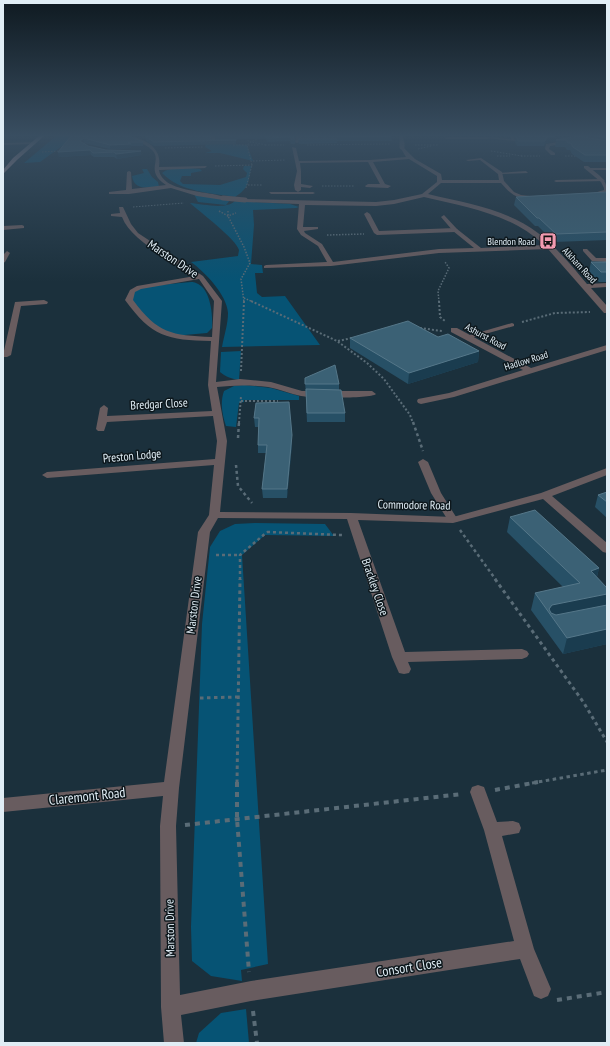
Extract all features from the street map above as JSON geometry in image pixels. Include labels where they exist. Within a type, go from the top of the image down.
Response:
[{"type":"street","points":[[129,185],[129,192]]},
{"type":"street","points":[[298,185],[298,189],[310,186]]},
{"type":"street","points":[[368,186],[386,186],[385,185]]},
{"type":"street","points":[[111,193],[172,186],[191,193],[245,200],[302,203],[376,204],[394,202],[424,195],[437,185]]},
{"type":"street","points":[[505,185],[508,189],[520,197],[545,198]]},
{"type":"street","points":[[580,197],[600,194],[606,191],[607,188],[605,185]]},
{"type":"street","name":"Alkham Road","points":[[424,195],[504,218],[530,230],[550,247],[607,311]]},
{"type":"street","points":[[302,203],[300,229],[303,234],[320,245],[332,264]]},
{"type":"street","points":[[113,216],[122,212]]},
{"type":"street","name":"Marston Drive","points":[[122,212],[128,225],[136,234],[201,278],[218,301],[212,385],[222,441],[214,515],[204,532],[171,788],[168,826],[171,1007],[174,1043]]},
{"type":"street","points":[[444,217],[455,230],[480,250]]},
{"type":"street","points":[[3,228],[22,227]]},
{"type":"street","points":[[300,229],[316,228]]},
{"type":"street","points":[[266,267],[284,268],[332,264],[439,251],[550,247]]},
{"type":"street","points":[[3,261],[7,253]]},
{"type":"street","points":[[201,278],[139,287],[132,291],[129,300],[149,324],[159,330],[173,336],[215,339]]},
{"type":"street","points":[[586,286],[607,285]]},
{"type":"street","points":[[6,350],[18,304],[44,302]]},
{"type":"street","name":"Ashurst Road","points":[[454,330],[529,370]]},
{"type":"street","name":"Hadlow Road","points":[[421,400],[451,395],[607,347]]},
{"type":"street","points":[[212,385],[240,382],[271,385],[302,394],[353,399],[372,394]]},
{"type":"street","points":[[440,388],[451,395]]},
{"type":"street","points":[[101,429],[104,408]]},
{"type":"street","name":"Bredgar Close","points":[[102,419],[217,413]]},
{"type":"street","name":"Preston Lodge","points":[[47,475],[220,462]]},
{"type":"street","name":"Commodore Road","points":[[214,515],[351,516],[453,520],[545,495],[607,471]]},
{"type":"street","points":[[545,495],[607,549]]},
{"type":"street","name":"Brackley Close","points":[[351,516],[401,663],[495,660],[522,654]]},
{"type":"street","name":"Claremont Road","points":[[3,805],[171,788]]},
{"type":"street","points":[[478,792],[492,830],[525,949],[541,989]]},
{"type":"street","points":[[492,830],[513,828]]},
{"type":"street","name":"Consort Close","points":[[171,1007],[251,991],[525,949]]},
{"type":"lane","points":[[271,193],[298,189],[313,193]]},
{"type":"lane","points":[[367,214],[378,234],[455,230]]},
{"type":"lane","points":[[585,250],[594,260],[607,260]]},
{"type":"lane","points":[[467,337],[512,325]]},
{"type":"lane","points":[[423,462],[436,493],[453,520]]},
{"type":"path","points":[[243,191],[248,185]]},
{"type":"path","points":[[310,186],[368,186]]},
{"type":"path","points":[[122,212],[187,203]]},
{"type":"path","points":[[228,205],[228,216],[244,247],[250,263],[241,280],[244,298],[240,382],[241,401],[238,444]]},
{"type":"path","points":[[322,235],[378,234]]},
{"type":"path","points":[[439,251],[449,268],[438,291],[440,317],[454,330]]},
{"type":"path","points":[[244,298],[337,342],[367,363],[384,379],[410,415],[424,455],[423,462]]},
{"type":"path","points":[[512,325],[555,313],[592,312]]},
{"type":"path","points":[[420,328],[434,331],[454,330]]},
{"type":"path","points":[[337,342],[352,338]]},
{"type":"path","points":[[237,459],[238,486],[266,515],[267,532]]},
{"type":"path","points":[[453,520],[584,703],[607,742]]},
{"type":"path","points":[[201,555],[240,555],[267,532],[358,536]]},
{"type":"path","points":[[240,555],[237,697],[237,819],[251,991],[257,1043]]},
{"type":"path","points":[[182,699],[237,697]]},
{"type":"path","points":[[168,826],[478,792],[607,770]]},
{"type":"path","points":[[541,989],[546,1002],[607,992]]},
{"type":"shaded area","points":[[136,185],[159,185],[159,187],[150,188]]},
{"type":"shaded area","points":[[180,185],[213,185],[247,185],[243,191],[235,197],[196,191]]},
{"type":"shaded area","points":[[194,194],[230,200],[226,205],[198,202]]},
{"type":"shaded area","points":[[235,201],[290,204],[299,207],[253,210],[254,225],[251,264],[262,265],[263,273],[255,273],[257,293],[262,297],[285,296],[320,345],[222,347],[228,313],[227,306],[214,284],[191,262],[238,256],[239,250],[225,233],[190,203],[220,206],[231,204]]},
{"type":"shaded area","points":[[194,282],[201,286],[208,296],[212,317],[212,328],[207,333],[173,336],[149,324],[129,296],[139,287]]},
{"type":"shaded area","points":[[241,351],[239,380],[229,378],[220,372],[221,352]]},
{"type":"shaded area","points":[[244,385],[271,388],[299,396],[299,400],[244,400],[244,402],[239,403],[236,427],[226,426],[222,408],[224,391],[234,386]]},
{"type":"shaded area","points":[[235,524],[325,524],[334,536],[265,535],[242,555],[268,964],[241,970],[242,981],[211,976],[192,961],[191,927],[202,624],[210,547],[220,531]]},
{"type":"shaded area","points":[[246,1009],[249,1043],[196,1043],[199,1033],[221,1013]]},
{"type":"building","points":[[607,192],[607,232],[556,234],[516,197]]},
{"type":"building","points":[[591,262],[607,262],[607,272],[601,272]]},
{"type":"building","points":[[408,321],[438,337],[448,334],[479,351],[409,373],[350,338]]},
{"type":"building","points":[[335,365],[339,384],[305,384],[305,378]]},
{"type":"building","points":[[306,389],[341,390],[345,413],[307,413]]},
{"type":"building","points":[[289,402],[292,435],[287,489],[262,489],[267,445],[258,445],[259,418],[254,418],[256,403]]},
{"type":"building","points":[[607,492],[607,502],[598,495]]},
{"type":"building","points":[[535,510],[599,568],[591,571],[607,588],[607,594],[552,605],[549,609],[551,613],[556,615],[607,605],[607,629],[567,638],[535,593],[580,583],[510,517]]},
{"type":"place","name":"Blendon Road","points":[[548,241]]}]
